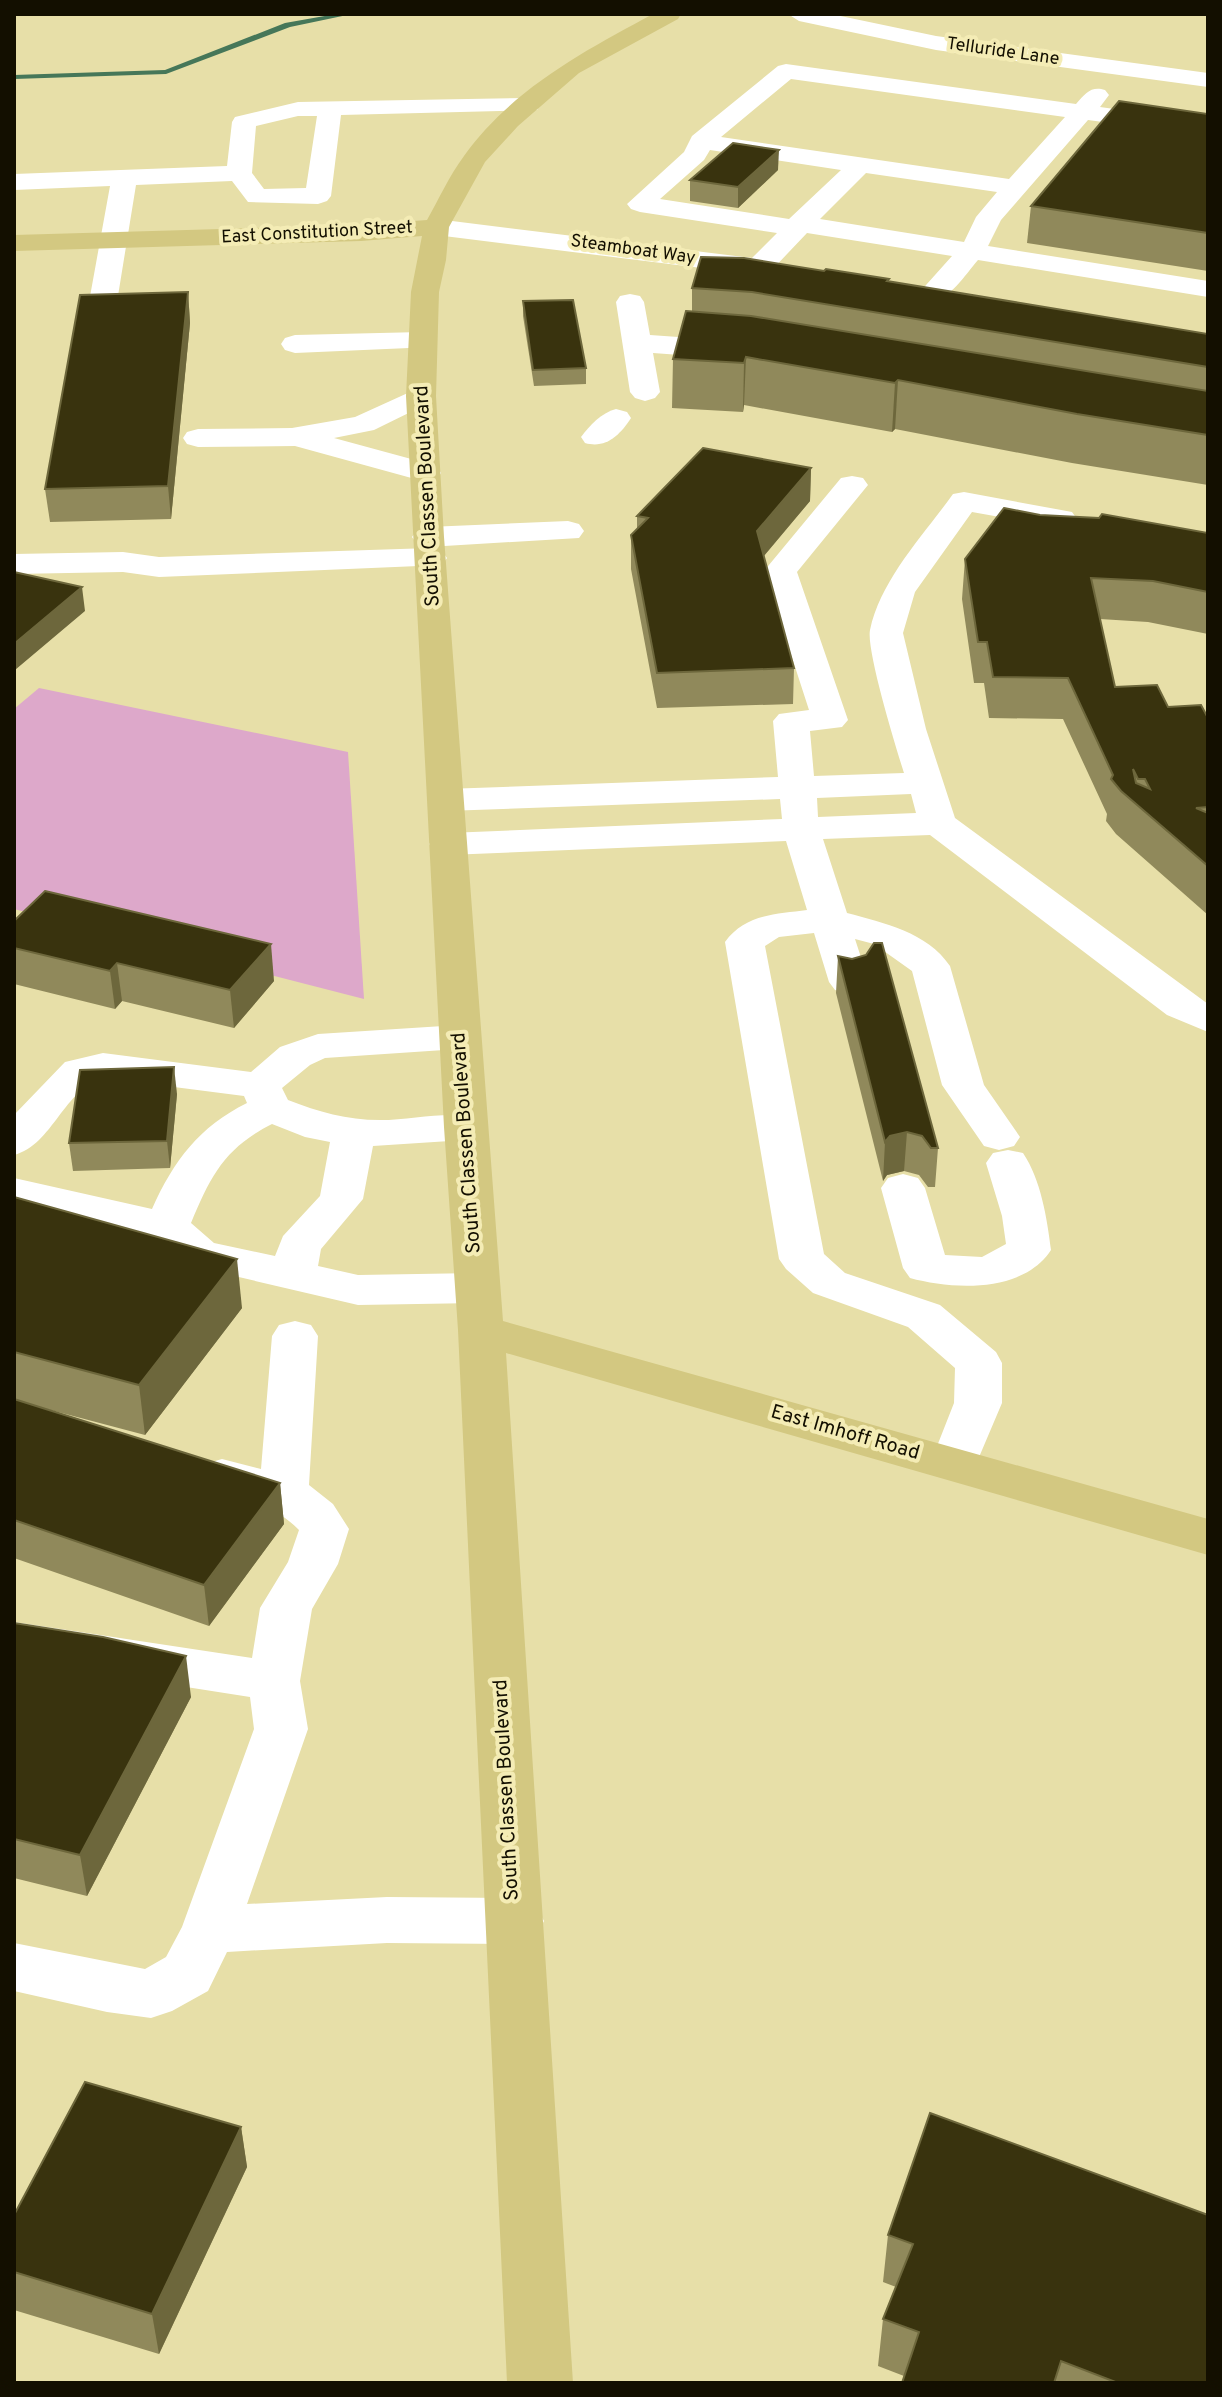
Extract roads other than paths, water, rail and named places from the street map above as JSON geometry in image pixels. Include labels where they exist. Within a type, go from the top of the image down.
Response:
[{"type":"main road","name":"South Classen Boulevard","points":[[540,2383],[479,1309],[459,1037],[421,396],[422,341],[425,292],[433,260],[436,227],[474,159],[528,105],[571,68],[670,14]]},
{"type":"main road","name":"East Constitution Street","points":[[14,228],[114,234],[372,232],[436,227]]},
{"type":"main road","name":"East Constitution Street","points":[[14,243],[114,234]]},
{"type":"main road","name":"East Imhoff Road","points":[[479,1309],[954,1464],[1208,1537]]},
{"type":"street","name":"Telluride Lane","points":[[799,14],[936,43],[1208,80]]},
{"type":"street","points":[[932,294],[973,250],[989,217],[1084,112],[1119,68]]},
{"type":"street","points":[[1208,129],[786,71],[701,141],[695,155],[640,204],[973,250],[1208,289]]},
{"type":"street","points":[[330,109],[318,196],[257,197],[239,173],[244,122],[298,109],[528,105]]},
{"type":"street","points":[[701,141],[1015,187]]},
{"type":"street","points":[[758,267],[860,165]]},
{"type":"street","points":[[14,182],[239,173]]},
{"type":"street","points":[[103,302],[124,179]]},
{"type":"street","name":"Steamboat Way","points":[[436,227],[787,271]]},
{"type":"street","points":[[903,289],[963,298]]},
{"type":"street","points":[[630,302],[645,392]]},
{"type":"street","points":[[295,344],[422,341]]},
{"type":"street","points":[[638,343],[765,353]]},
{"type":"street","points":[[198,438],[292,437],[363,424],[421,396]]},
{"type":"street","points":[[292,437],[426,473]]},
{"type":"street","points":[[849,982],[801,828],[791,721],[830,720],[780,571],[852,485]]},
{"type":"street","points":[[1086,524],[964,501],[899,592],[886,633],[923,783],[938,823],[1181,1006],[1208,1020]]},
{"type":"street","points":[[14,580],[119,576],[159,567],[430,548],[568,531]]},
{"type":"street","points":[[14,564],[123,562],[159,567]]},
{"type":"street","points":[[445,800],[923,783]]},
{"type":"street","points":[[448,844],[938,823]]},
{"type":"street","points":[[903,1188],[926,1268],[989,1272],[1029,1250],[1024,1216],[1003,1150],[963,1085],[930,966],[888,936],[828,920],[769,926],[745,942],[802,1259],[829,1283],[924,1316],[979,1363],[978,1403],[954,1464]]},
{"type":"street","points":[[167,1226],[189,1176],[208,1146],[247,1118],[295,1056],[318,1046],[459,1037]]},
{"type":"street","points":[[14,1142],[58,1091],[80,1071],[103,1065],[266,1097],[320,1128],[379,1133],[465,1127]]},
{"type":"street","points":[[294,1275],[299,1246],[341,1199],[354,1131]]},
{"type":"street","points":[[14,1192],[167,1226],[199,1254],[358,1290],[479,1309]]},
{"type":"street","points":[[284,1493],[295,1336]]},
{"type":"street","points":[[14,1967],[107,1988],[151,1994],[187,1974],[210,1930],[281,1729],[274,1681],[286,1608],[313,1564],[324,1529],[315,1512],[284,1493],[180,1464]]},
{"type":"street","points":[[14,1641],[274,1681]]},
{"type":"street","points":[[210,1930],[387,1920],[515,1921]]},
{"type":"waterway","points":[[14,77],[166,72],[288,25],[348,14]]}]
